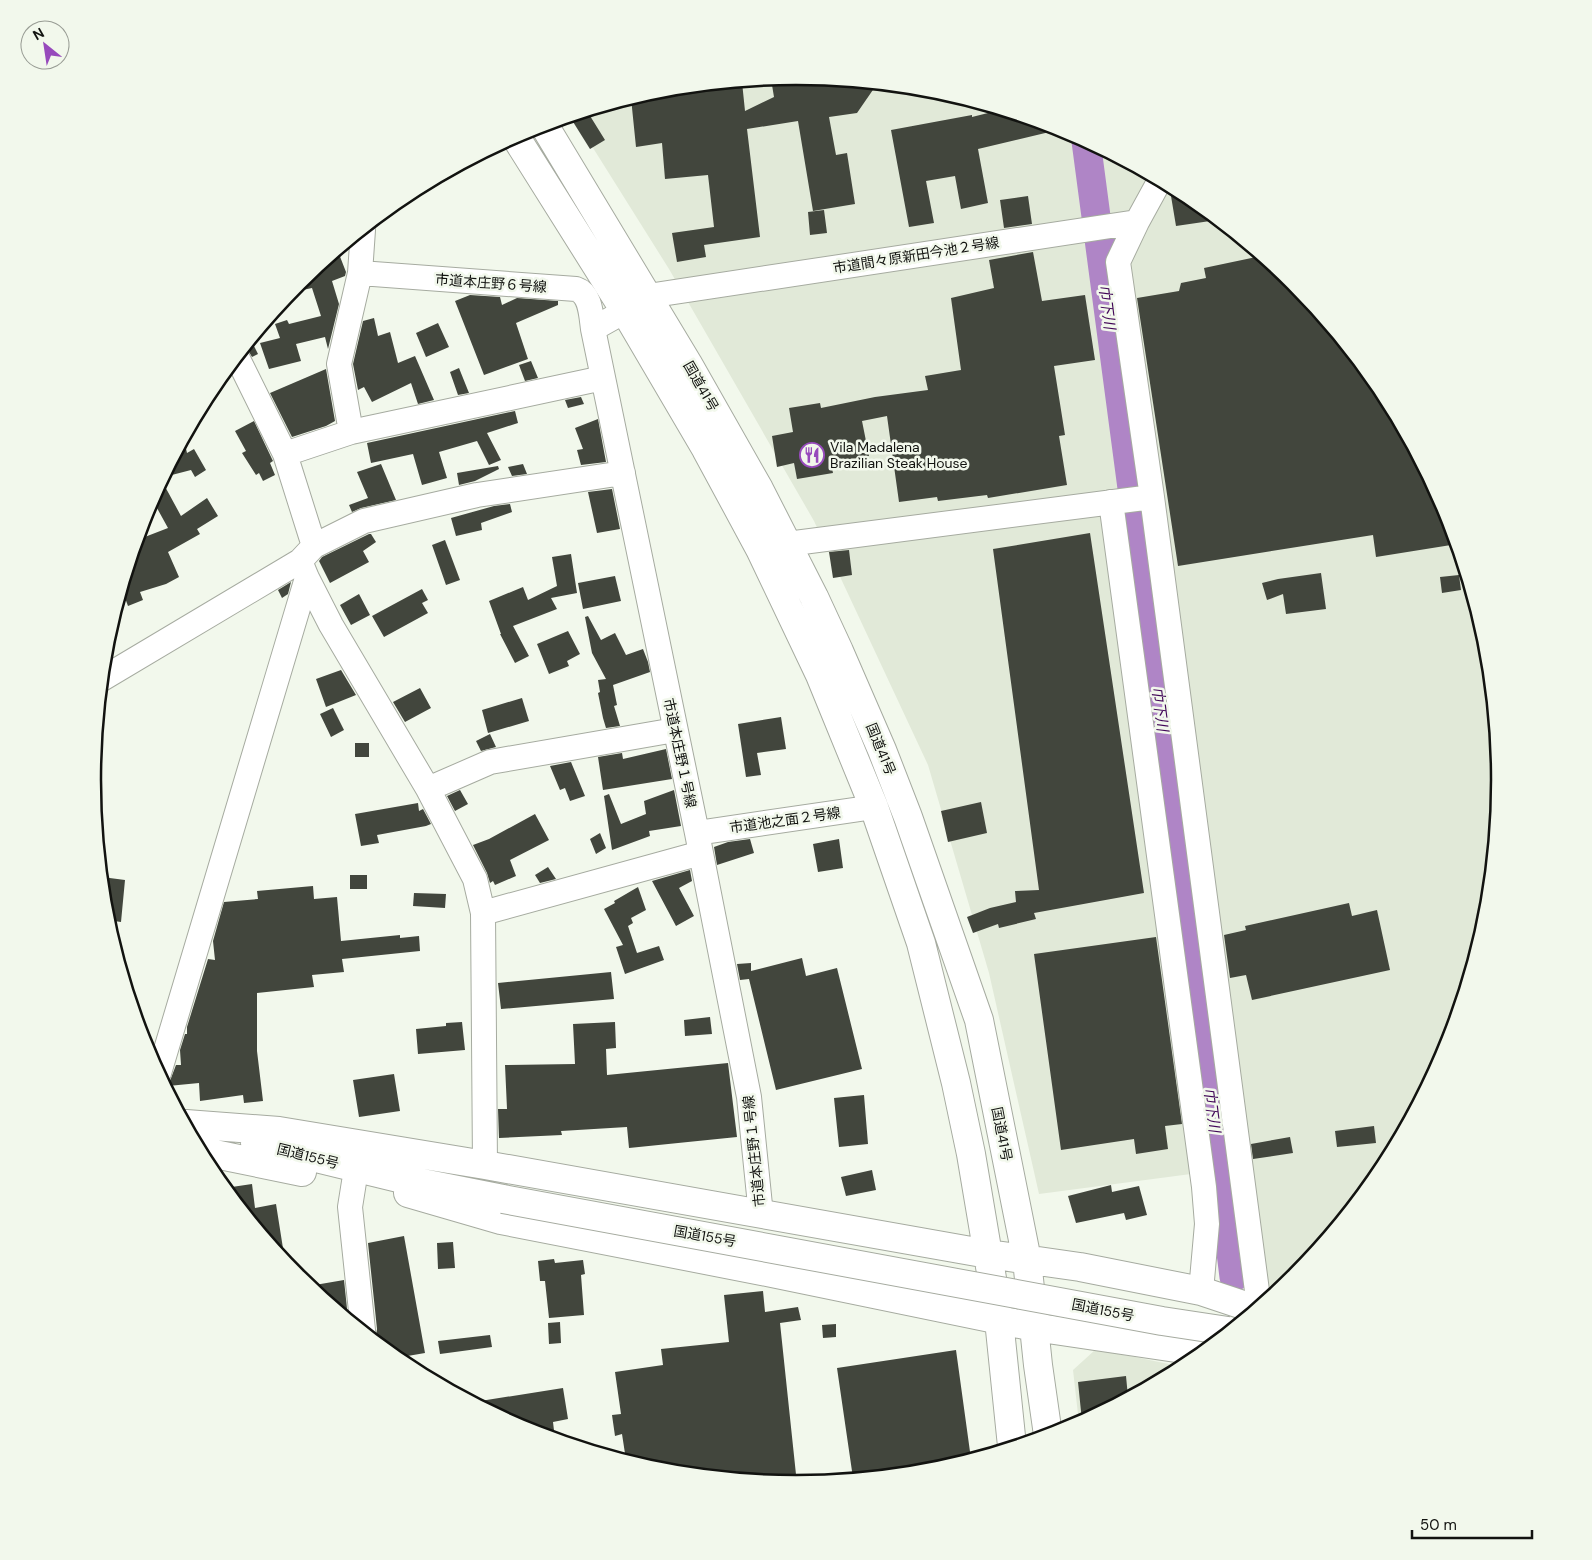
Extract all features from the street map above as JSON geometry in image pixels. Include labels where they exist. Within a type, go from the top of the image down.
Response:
[{"type":"highway","name":"国道41号","points":[[548,131],[724,426],[788,544],[839,651],[882,750],[979,1020],[1027,1260],[1047,1428]]},
{"type":"highway","name":"国道41号","points":[[519,143],[625,311],[706,449],[774,577],[835,708],[874,807],[921,943],[956,1083],[971,1154],[999,1320],[1011,1440]]},
{"type":"highway","points":[[193,1125],[279,1131],[485,1165],[761,1215],[1080,1268],[1201,1291],[1249,1307]]},
{"type":"highway","name":"国道155号","points":[[193,1126],[304,1156],[502,1204],[1071,1317],[1206,1340]]},
{"type":"highway","name":"国道155号","points":[[210,1153],[408,1193],[502,1204],[1220,1331]]},
{"type":"highway","points":[[408,1193],[501,1220],[999,1320],[1192,1350]]},
{"type":"highway","points":[[1032,1433],[1023,1368],[1034,1327]]},
{"type":"street","points":[[1157,186],[1136,222],[1118,262],[1152,498],[1259,1298]]},
{"type":"street","name":"市道間々原新田今池２号線","points":[[648,296],[1136,222]]},
{"type":"street","points":[[352,432],[339,364],[360,273],[362,238]]},
{"type":"street","name":"市道本庄野６号線","points":[[360,273],[576,289],[581,291],[586,299],[594,329]]},
{"type":"street","points":[[594,329],[625,311]]},
{"type":"street","name":"市道本庄野１号線","points":[[594,329],[749,1097],[761,1215]]},
{"type":"street","points":[[237,368],[285,454],[307,562],[332,625],[428,790],[475,879],[483,913],[485,1165]]},
{"type":"street","points":[[285,454],[352,432],[603,378]]},
{"type":"street","points":[[109,675],[307,562],[364,521],[477,495],[623,473]]},
{"type":"street","points":[[788,544],[1152,498]]},
{"type":"street","points":[[1111,502],[1204,1187],[1207,1224],[1201,1291]]},
{"type":"street","points":[[161,1062],[307,562]]},
{"type":"street","points":[[428,790],[490,762],[675,730]]},
{"type":"street","name":"市道池之面２号線","points":[[483,913],[699,843],[874,807]]},
{"type":"street","points":[[354,1182],[350,1208],[362,1322]]},
{"type":"shaded area","points":[[751,86],[841,86],[932,98],[1019,122],[1062,138],[1144,178],[1182,202],[1254,257],[1319,322],[1374,394],[1398,433],[1438,514],[1454,557],[1478,644],[1490,735],[1490,825],[1485,871],[1478,916],[1454,1003],[1438,1046],[1398,1128],[1374,1166],[1319,1238],[1267,1291],[1250,1168],[1039,1194],[989,973],[928,765],[814,521],[669,269],[576,121],[660,98]]},
{"type":"shaded area","points":[[1095,1350],[1171,1365],[1143,1382],[1078,1415],[1073,1370]]},
{"type":"building","points":[[772,86],[841,86],[873,90],[857,113],[829,117],[836,155],[847,153],[855,204],[813,211],[798,121],[747,129],[760,237],[704,245],[706,257],[677,262],[672,233],[714,227],[708,175],[665,179],[662,143],[636,147],[632,105],[660,98],[743,87],[745,111],[774,97]]},
{"type":"building","points":[[989,113],[1047,133],[978,149],[988,203],[961,209],[955,176],[926,181],[934,223],[909,227],[891,130],[972,115],[972,117]]},
{"type":"building","points":[[591,117],[605,140],[590,149],[573,122]]},
{"type":"building","points":[[1171,195],[1208,221],[1176,226]]},
{"type":"building","points":[[1028,196],[1032,224],[1004,228],[1000,200]]},
{"type":"building","points":[[824,210],[827,233],[810,235],[808,212]]},
{"type":"building","points":[[1033,252],[1042,301],[1085,295],[1095,360],[1054,366],[1065,435],[1059,436],[1067,485],[988,498],[987,495],[938,501],[937,497],[899,502],[887,416],[862,421],[869,456],[831,464],[833,473],[797,479],[794,463],[777,467],[772,436],[793,432],[789,408],[820,403],[821,408],[875,397],[928,390],[925,376],[961,370],[951,298],[994,288],[989,260]]},
{"type":"building","points":[[340,256],[346,272],[345,276],[332,281],[339,304],[328,349],[325,337],[296,344],[301,361],[269,369],[260,343],[280,338],[275,324],[287,320],[289,324],[321,316],[312,288],[304,290]]},
{"type":"building","points":[[1254,257],[1319,322],[1374,394],[1398,433],[1438,514],[1450,545],[1376,557],[1373,535],[1178,566],[1137,298],[1179,291],[1181,283],[1206,278],[1204,268]]},
{"type":"building","points":[[470,295],[500,297],[502,305],[517,298],[558,301],[558,305],[516,323],[528,359],[484,375],[455,301]]},
{"type":"building","points":[[374,318],[378,336],[390,332],[398,363],[415,356],[434,400],[418,404],[411,383],[372,402],[364,387],[358,390],[353,364],[363,321]]},
{"type":"building","points":[[438,323],[449,347],[426,357],[416,333]]},
{"type":"building","points":[[254,346],[258,354],[252,357],[249,352]]},
{"type":"building","points":[[531,361],[538,378],[525,381],[519,365]]},
{"type":"building","points":[[459,368],[469,393],[458,395],[450,372]]},
{"type":"building","points":[[326,369],[335,421],[326,426],[292,437],[270,393]]},
{"type":"building","points":[[581,397],[584,404],[568,408],[565,400]]},
{"type":"building","points":[[515,411],[518,423],[487,433],[501,460],[489,465],[477,441],[439,452],[447,478],[422,485],[413,454],[371,463],[367,443]]},
{"type":"building","points":[[598,419],[606,462],[581,465],[577,450],[583,449],[575,428]]},
{"type":"building","points":[[254,421],[273,461],[270,463],[275,475],[263,481],[259,473],[256,475],[242,453],[246,451],[235,431]]},
{"type":"building","points":[[186,448],[187,453],[194,449],[206,470],[195,477],[191,470],[172,475]]},
{"type":"building","points":[[381,464],[396,500],[352,512],[349,505],[368,498],[357,472]]},
{"type":"building","points":[[523,464],[527,474],[512,476],[508,467]]},
{"type":"building","points":[[498,466],[499,469],[475,481],[459,485],[457,473]]},
{"type":"building","points":[[166,488],[181,516],[207,498],[218,516],[197,529],[200,534],[168,552],[179,577],[166,584],[140,592],[143,600],[128,606],[125,599],[146,537],[168,528],[157,508]]},
{"type":"building","points":[[612,489],[620,529],[597,533],[588,492]]},
{"type":"building","points":[[510,504],[512,512],[481,523],[482,530],[456,536],[451,518],[494,506]]},
{"type":"building","points":[[1090,533],[1144,893],[1034,913],[1036,919],[999,928],[998,924],[973,933],[967,917],[990,908],[1016,902],[1015,891],[1039,890],[993,549]]},
{"type":"building","points":[[371,534],[376,542],[363,551],[369,562],[330,583],[319,561],[322,557]]},
{"type":"building","points":[[445,540],[460,580],[446,585],[432,545]]},
{"type":"building","points":[[849,550],[852,575],[833,578],[829,552]]},
{"type":"building","points":[[571,554],[577,593],[551,598],[557,609],[513,626],[529,656],[515,663],[500,634],[489,601],[523,587],[528,600],[557,586],[552,557]]},
{"type":"building","points":[[1321,573],[1326,609],[1286,614],[1283,594],[1267,600],[1262,583]]},
{"type":"building","points":[[1459,575],[1461,590],[1442,593],[1440,577]]},
{"type":"building","points":[[615,576],[621,601],[583,609],[578,583]]},
{"type":"building","points":[[291,582],[288,594],[282,598],[278,590]]},
{"type":"building","points":[[422,589],[428,600],[422,603],[428,613],[384,637],[372,616]]},
{"type":"building","points":[[359,594],[370,615],[351,625],[340,605]]},
{"type":"building","points":[[588,616],[601,640],[615,633],[626,655],[643,649],[648,662],[650,672],[613,685],[617,705],[614,706],[620,726],[606,728],[603,718],[598,693],[600,692],[598,680],[606,679],[592,653],[585,617]]},
{"type":"building","points":[[568,631],[580,654],[567,661],[569,666],[549,674],[537,644]]},
{"type":"building","points":[[341,670],[356,695],[326,707],[316,679]]},
{"type":"building","points":[[420,688],[431,708],[405,722],[393,702]]},
{"type":"building","points":[[522,698],[529,721],[488,733],[482,710]]},
{"type":"building","points":[[333,708],[344,730],[331,737],[320,714]]},
{"type":"building","points":[[781,717],[786,749],[757,753],[761,775],[746,777],[738,724]]},
{"type":"building","points":[[490,734],[496,747],[481,751],[476,741]]},
{"type":"building","points":[[355,743],[369,743],[369,757],[355,757]]},
{"type":"building","points":[[666,749],[672,779],[603,790],[598,757],[622,753],[623,759]]},
{"type":"building","points":[[571,762],[585,796],[570,801],[565,788],[560,790],[550,766]]},
{"type":"building","points":[[460,790],[468,804],[455,811],[447,796]]},
{"type":"building","points":[[674,790],[681,826],[649,831],[650,836],[612,850],[604,796],[609,794],[621,824],[646,814],[644,801]]},
{"type":"building","points":[[981,802],[987,833],[948,842],[941,811]]},
{"type":"building","points":[[418,803],[419,811],[423,809],[431,824],[377,835],[379,843],[361,846],[355,814]]},
{"type":"building","points":[[535,814],[549,840],[510,860],[516,876],[495,885],[493,881],[490,883],[473,845],[489,839]]},
{"type":"building","points":[[600,833],[606,848],[596,854],[590,839]]},
{"type":"building","points":[[750,839],[754,853],[717,865],[714,847],[728,842]]},
{"type":"building","points":[[839,839],[843,868],[818,872],[813,844]]},
{"type":"building","points":[[548,867],[556,879],[540,883],[535,875]]},
{"type":"building","points":[[690,870],[692,881],[679,888],[694,916],[676,926],[652,881]]},
{"type":"building","points":[[350,875],[367,875],[367,889],[350,889]]},
{"type":"building","points":[[108,878],[125,880],[121,922],[115,921]]},
{"type":"building","points":[[313,886],[314,899],[337,897],[341,941],[400,935],[400,938],[419,936],[420,951],[342,959],[344,972],[312,975],[314,987],[257,993],[257,1051],[263,1101],[244,1103],[243,1095],[200,1101],[199,1083],[172,1086],[170,1081],[176,1065],[181,1065],[180,1050],[185,1034],[187,1034],[187,1027],[208,959],[215,960],[213,941],[224,902],[258,899],[257,891]]},
{"type":"building","points":[[638,887],[646,910],[631,918],[633,923],[628,926],[637,953],[659,946],[664,960],[625,974],[616,947],[623,945],[604,909]]},
{"type":"building","points":[[414,893],[446,894],[445,908],[413,906]]},
{"type":"building","points":[[1349,903],[1352,916],[1377,910],[1390,970],[1252,1000],[1246,975],[1230,978],[1224,935],[1246,930],[1245,926]]},
{"type":"building","points":[[1156,937],[1182,1124],[1165,1126],[1168,1149],[1136,1154],[1134,1139],[1061,1150],[1034,954]]},
{"type":"building","points":[[802,958],[806,976],[837,968],[862,1069],[776,1090],[749,979],[740,980],[737,964],[751,963],[751,971]]},
{"type":"building","points":[[611,972],[614,999],[501,1009],[498,983]]},
{"type":"building","points":[[710,1017],[712,1034],[685,1036],[684,1020]]},
{"type":"building","points":[[462,1022],[465,1050],[418,1054],[416,1029],[446,1026],[446,1023]]},
{"type":"building","points":[[615,1022],[616,1048],[606,1049],[607,1075],[728,1063],[737,1137],[629,1148],[627,1127],[561,1131],[562,1135],[499,1138],[498,1109],[507,1109],[505,1065],[575,1064],[573,1024]]},
{"type":"building","points":[[394,1074],[400,1111],[359,1117],[353,1080]]},
{"type":"building","points":[[864,1095],[868,1144],[839,1147],[834,1098]]},
{"type":"building","points":[[1374,1126],[1376,1143],[1337,1147],[1335,1131]]},
{"type":"building","points":[[1290,1137],[1293,1153],[1253,1159],[1251,1144]]},
{"type":"building","points":[[872,1170],[876,1190],[846,1196],[841,1177]]},
{"type":"building","points":[[252,1184],[255,1208],[276,1204],[283,1248],[273,1238],[233,1187]]},
{"type":"building","points":[[1111,1185],[1112,1192],[1139,1186],[1147,1215],[1126,1220],[1124,1213],[1076,1223],[1068,1196]]},
{"type":"building","points":[[404,1236],[425,1353],[407,1356],[376,1333],[368,1243]]},
{"type":"building","points":[[453,1242],[455,1268],[438,1269],[437,1243]]},
{"type":"building","points":[[554,1259],[555,1263],[583,1260],[585,1274],[581,1275],[584,1315],[549,1318],[545,1281],[540,1281],[538,1261]]},
{"type":"building","points":[[344,1280],[347,1310],[338,1303],[319,1284]]},
{"type":"building","points":[[763,1291],[765,1312],[798,1307],[801,1320],[780,1323],[796,1475],[751,1474],[660,1462],[625,1453],[622,1434],[615,1436],[612,1415],[621,1414],[615,1372],[663,1365],[661,1349],[729,1342],[724,1295]]},
{"type":"building","points":[[560,1322],[561,1343],[549,1344],[548,1323]]},
{"type":"building","points":[[836,1324],[836,1337],[823,1338],[822,1325]]},
{"type":"building","points":[[490,1335],[492,1347],[440,1354],[438,1341]]},
{"type":"building","points":[[956,1350],[970,1452],[932,1462],[852,1473],[837,1368]]},
{"type":"building","points":[[1126,1376],[1127,1390],[1081,1413],[1078,1382]]},
{"type":"building","points":[[563,1388],[568,1419],[553,1422],[554,1431],[484,1400]]},
{"type":"waterway","name":"巾下川","points":[[1087,150],[1198,986],[1234,1277]]},
{"type":"waterway","points":[[1102,261],[1119,233]]},
{"type":"place","name":"Vila Madalena Brazilian Steak House","points":[[812,455]]}]
